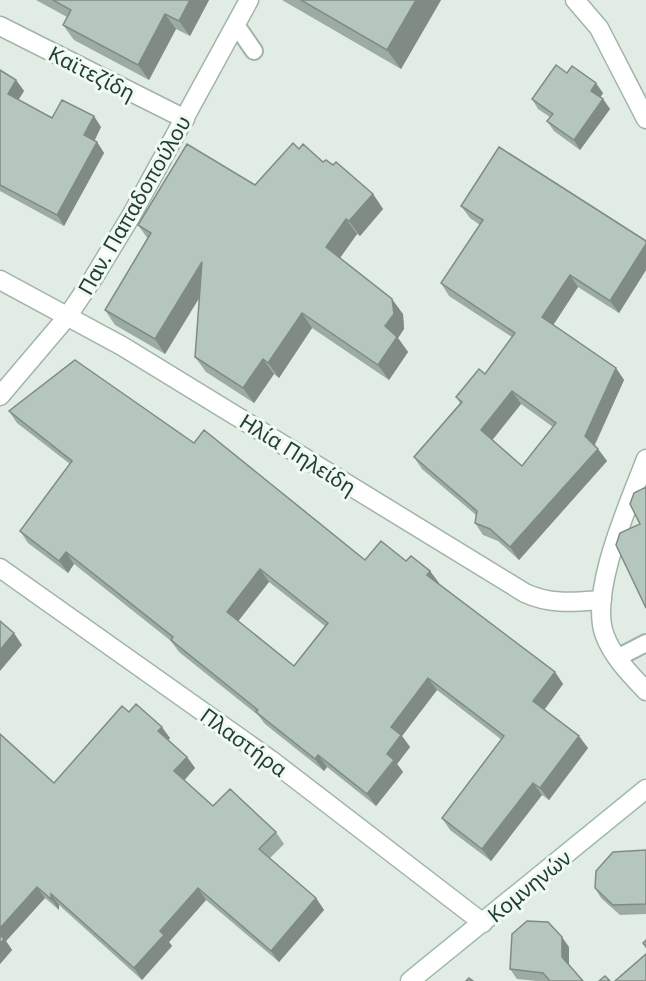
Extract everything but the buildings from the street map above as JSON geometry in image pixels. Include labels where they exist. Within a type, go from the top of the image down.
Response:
[{"type":"street","name":"Παν. Παπαδοπούλου","points":[[0,396],[67,317],[121,233],[249,0]]},
{"type":"street","points":[[575,0],[599,28],[646,119]]},
{"type":"street","name":"Καϊτεζίδη","points":[[0,26],[185,119]]},
{"type":"street","name":"Ηλία Πηλείδη","points":[[0,280],[122,346],[525,593],[544,601],[558,603],[602,600]]},
{"type":"street","points":[[646,459],[614,541],[602,600],[604,634],[617,658],[646,691]]},
{"type":"street","name":"Πλαστήρα","points":[[0,568],[270,760],[483,923]]},
{"type":"street","name":"Κομνηνών","points":[[410,981],[646,789]]},
{"type":"lane","points":[[236,25],[254,51]]},
{"type":"lane","points":[[617,658],[646,643]]}]
